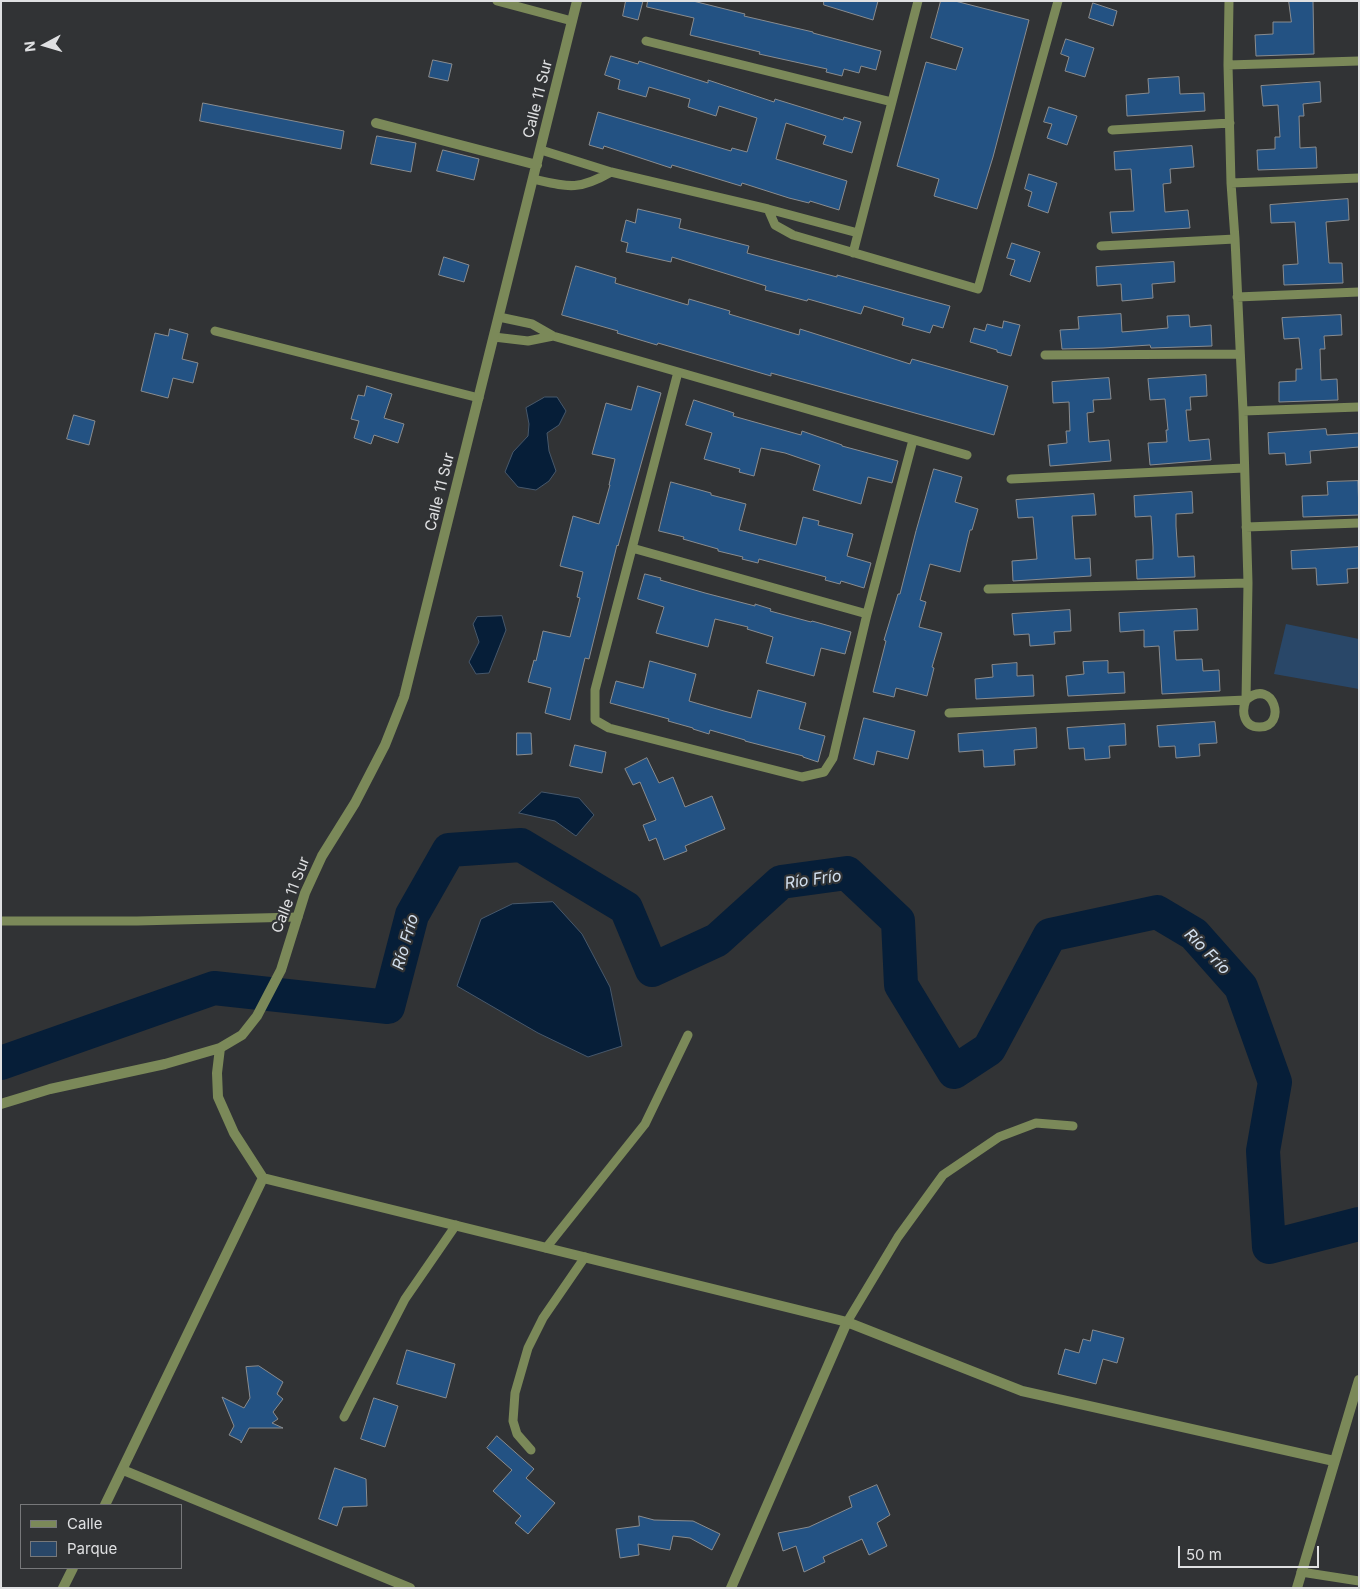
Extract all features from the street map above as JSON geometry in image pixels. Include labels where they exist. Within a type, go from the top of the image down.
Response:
[{"type":"street","name":"Calle 11 Sur","points":[[1,1104],[50,1089],[165,1064],[220,1048],[242,1035],[257,1016],[280,970],[305,893],[322,856],[355,803],[384,745],[404,697],[577,1]]},
{"type":"street","points":[[376,122],[536,165]]},
{"type":"street","points":[[220,1048],[217,1073],[218,1098],[234,1133],[264,1178],[847,1322],[1022,1391],[1334,1461]]},
{"type":"street","points":[[106,1504],[264,1178]]},
{"type":"street","points":[[731,1588],[847,1322]]},
{"type":"street","points":[[1297,1588],[1359,1380]]},
{"type":"street","points":[[123,1470],[410,1588]]},
{"type":"street","points":[[64,1588],[74,1569]]},
{"type":"lane","points":[[497,1],[572,21]]},
{"type":"lane","points":[[853,253],[918,1]]},
{"type":"lane","points":[[768,209],[775,225],[793,235],[978,289],[1058,1]]},
{"type":"lane","points":[[949,713],[1246,700],[1248,583],[1243,411],[1231,183],[1228,65],[1229,1]]},
{"type":"lane","points":[[646,41],[892,102]]},
{"type":"lane","points":[[1228,65],[1359,61]]},
{"type":"lane","points":[[1112,130],[1230,123]]},
{"type":"lane","points":[[540,150],[611,172],[768,209],[858,233]]},
{"type":"lane","points":[[533,179],[568,187],[583,184],[611,172]]},
{"type":"lane","points":[[1231,183],[1359,178]]},
{"type":"lane","points":[[1101,246],[1235,240]]},
{"type":"lane","points":[[1238,297],[1359,292]]},
{"type":"lane","points":[[499,317],[532,324],[553,336],[966,455]]},
{"type":"lane","points":[[215,331],[478,398]]},
{"type":"lane","points":[[494,336],[528,341],[553,336]]},
{"type":"lane","points":[[1045,355],[1239,354]]},
{"type":"lane","points":[[678,372],[595,690],[596,720],[609,728],[802,777],[824,772],[833,758],[867,614],[913,440]]},
{"type":"lane","points":[[1243,411],[1359,407]]},
{"type":"lane","points":[[1011,479],[1244,468]]},
{"type":"lane","points":[[1246,527],[1359,523]]},
{"type":"lane","points":[[632,548],[867,614]]},
{"type":"lane","points":[[988,589],[1248,583]]},
{"type":"lane","points":[[1,921],[137,921],[298,917]]},
{"type":"lane","points":[[546,1248],[645,1124],[688,1035]]},
{"type":"lane","points":[[847,1322],[898,1237],[943,1175],[999,1136],[1036,1124],[1073,1126]]},
{"type":"lane","points":[[344,1417],[405,1299],[456,1225]]},
{"type":"lane","points":[[531,1450],[518,1434],[513,1421],[515,1393],[528,1348],[539,1326],[585,1257]]},
{"type":"lane","points":[[1301,1572],[1359,1582]]},
{"type":"green space","points":[[1286,624],[1359,639],[1359,689],[1274,674]]},
{"type":"shaded area","points":[[545,397],[557,397],[566,411],[559,425],[547,433],[549,451],[556,471],[549,481],[536,490],[518,487],[505,472],[513,452],[528,436],[529,424],[526,408]]},
{"type":"shaded area","points":[[502,616],[506,630],[489,673],[476,674],[469,662],[479,642],[473,624],[477,617]]},
{"type":"shaded area","points":[[542,792],[579,798],[594,815],[576,836],[555,821],[519,813]]},
{"type":"shaded area","points":[[553,902],[582,934],[610,987],[622,1046],[588,1057],[538,1033],[457,986],[481,919],[512,904]]},
{"type":"building","points":[[626,1],[643,1],[638,20],[623,16]]},
{"type":"building","points":[[648,1],[693,1],[881,51],[876,70],[861,66],[859,73],[844,69],[842,76],[826,72],[827,69],[759,54],[760,52],[690,35],[694,18],[647,7]]},
{"type":"building","points":[[824,1],[878,1],[873,20],[824,5]]},
{"type":"building","points":[[941,1],[955,1],[1029,20],[993,157],[977,209],[934,196],[939,179],[897,166],[926,62],[956,70],[963,48],[931,38]]},
{"type":"building","points":[[1289,1],[1313,1],[1314,54],[1256,56],[1255,35],[1273,34],[1273,22],[1291,22]]},
{"type":"building","points":[[1093,3],[1117,11],[1113,26],[1089,18]]},
{"type":"building","points":[[1066,39],[1094,48],[1085,77],[1065,71],[1069,57],[1061,54]]},
{"type":"building","points":[[611,56],[638,64],[639,61],[708,83],[708,80],[774,102],[775,99],[843,120],[844,117],[861,122],[852,153],[823,144],[826,136],[786,123],[776,159],[847,181],[839,210],[810,201],[809,203],[789,198],[742,183],[741,186],[672,165],[671,168],[604,146],[603,149],[589,145],[598,112],[731,151],[732,148],[747,152],[757,118],[719,106],[716,116],[688,107],[690,99],[649,87],[646,97],[618,89],[620,80],[605,75]]},
{"type":"building","points":[[433,60],[452,64],[448,81],[429,77]]},
{"type":"building","points":[[1179,77],[1180,94],[1204,93],[1205,111],[1127,116],[1126,95],[1149,93],[1148,79]]},
{"type":"building","points":[[1320,82],[1321,102],[1303,104],[1304,116],[1299,116],[1300,148],[1316,147],[1317,168],[1258,170],[1257,150],[1275,149],[1275,137],[1280,137],[1278,105],[1263,106],[1261,86]]},
{"type":"building","points":[[203,103],[344,131],[341,149],[200,121]]},
{"type":"building","points":[[1049,107],[1077,116],[1067,145],[1047,138],[1052,124],[1044,122]]},
{"type":"building","points":[[377,136],[416,143],[411,172],[371,164]]},
{"type":"building","points":[[1192,146],[1194,167],[1170,169],[1171,183],[1163,184],[1165,212],[1188,210],[1190,228],[1112,233],[1110,212],[1134,211],[1131,169],[1115,170],[1114,152]]},
{"type":"building","points":[[443,150],[479,159],[474,180],[437,171]]},
{"type":"building","points":[[1029,174],[1057,183],[1048,213],[1028,206],[1032,192],[1025,189]]},
{"type":"building","points":[[1348,199],[1349,220],[1326,222],[1329,263],[1342,263],[1343,283],[1284,285],[1283,265],[1298,264],[1295,222],[1271,223],[1270,205]]},
{"type":"building","points":[[638,209],[681,219],[679,228],[749,246],[747,253],[950,306],[943,328],[933,325],[930,333],[902,325],[904,318],[864,306],[861,314],[808,299],[807,301],[765,290],[766,286],[672,257],[671,262],[626,252],[628,243],[621,241],[626,220],[635,223]]},
{"type":"building","points":[[1012,243],[1040,252],[1030,282],[1010,275],[1015,260],[1007,258]]},
{"type":"building","points":[[444,257],[469,265],[464,282],[439,275]]},
{"type":"building","points":[[1174,262],[1175,282],[1152,284],[1153,298],[1122,301],[1121,284],[1097,286],[1096,267]]},
{"type":"building","points":[[576,266],[616,278],[615,283],[688,305],[689,299],[730,311],[729,314],[799,335],[800,329],[910,364],[912,359],[1008,386],[994,435],[771,373],[771,376],[658,343],[657,345],[617,333],[618,331],[562,315]]},
{"type":"building","points":[[1121,314],[1122,332],[1168,328],[1167,316],[1189,315],[1190,327],[1211,325],[1212,346],[1151,348],[1150,345],[1062,349],[1060,330],[1079,329],[1078,317]]},
{"type":"building","points":[[1341,315],[1342,335],[1324,336],[1325,349],[1320,349],[1321,380],[1337,379],[1338,400],[1279,402],[1279,382],[1296,381],[1296,369],[1302,369],[1299,338],[1284,339],[1282,318]]},
{"type":"building","points":[[1004,321],[1020,325],[1011,356],[970,342],[974,328],[985,331],[987,324],[1002,328]]},
{"type":"building","points":[[170,329],[188,334],[182,359],[198,363],[193,383],[173,378],[168,398],[141,391],[155,333],[168,336]]},
{"type":"building","points":[[1206,375],[1207,396],[1190,397],[1191,410],[1186,410],[1189,441],[1209,439],[1211,460],[1150,465],[1148,443],[1167,442],[1166,430],[1168,430],[1165,399],[1150,400],[1148,379]]},
{"type":"building","points":[[1109,378],[1111,399],[1093,400],[1094,412],[1087,413],[1089,442],[1109,440],[1111,461],[1050,466],[1048,445],[1067,443],[1066,431],[1070,431],[1069,402],[1053,403],[1052,382]]},
{"type":"building","points":[[367,386],[392,394],[384,418],[404,424],[398,443],[374,435],[371,444],[354,438],[359,421],[351,419],[358,395],[364,396]]},
{"type":"building","points":[[638,386],[661,393],[617,545],[589,659],[585,658],[570,720],[545,713],[551,688],[528,682],[534,660],[536,661],[543,631],[570,637],[580,598],[577,597],[583,572],[560,566],[573,516],[599,524],[615,459],[592,454],[606,403],[631,410]]},
{"type":"building","points":[[694,400],[734,413],[733,416],[801,435],[802,431],[842,446],[898,461],[892,483],[868,477],[861,504],[813,490],[820,465],[785,453],[761,448],[754,476],[739,472],[740,469],[704,459],[712,433],[686,425]]},
{"type":"building","points":[[74,415],[95,421],[89,445],[67,439]]},
{"type":"building","points":[[1326,429],[1327,435],[1359,433],[1359,447],[1310,451],[1311,463],[1286,465],[1285,453],[1269,454],[1268,433]]},
{"type":"building","points":[[934,469],[962,477],[955,502],[978,509],[972,530],[970,530],[960,572],[930,564],[920,600],[926,602],[919,627],[942,633],[932,667],[934,668],[927,696],[896,688],[894,697],[873,692],[886,641],[884,640],[898,594],[900,594]]},
{"type":"building","points":[[1358,481],[1359,515],[1303,517],[1302,496],[1328,495],[1327,482]]},
{"type":"building","points":[[671,482],[746,504],[739,530],[796,545],[803,517],[819,521],[818,525],[853,534],[847,556],[871,563],[864,588],[841,581],[840,584],[825,580],[826,577],[759,559],[758,563],[742,559],[743,557],[683,539],[684,537],[659,531]]},
{"type":"building","points":[[1192,492],[1193,513],[1176,514],[1176,526],[1178,557],[1194,556],[1195,577],[1137,579],[1136,560],[1153,559],[1153,547],[1151,516],[1135,517],[1134,496]]},
{"type":"building","points":[[1094,494],[1096,515],[1072,516],[1075,559],[1090,558],[1091,576],[1013,581],[1012,561],[1037,559],[1033,517],[1018,518],[1016,500]]},
{"type":"building","points":[[1359,547],[1359,568],[1347,569],[1348,583],[1317,585],[1316,568],[1292,569],[1291,551]]},
{"type":"building","points":[[645,574],[705,593],[755,606],[755,604],[771,609],[770,611],[851,632],[845,654],[821,648],[814,676],[766,663],[773,637],[747,629],[748,627],[715,619],[708,647],[656,633],[664,607],[638,599]]},
{"type":"building","points":[[1197,609],[1198,630],[1174,631],[1176,660],[1202,659],[1203,671],[1219,670],[1220,691],[1162,694],[1159,646],[1144,647],[1144,630],[1120,632],[1119,613]]},
{"type":"building","points":[[1070,610],[1071,631],[1054,632],[1055,644],[1030,646],[1029,634],[1014,635],[1012,614]]},
{"type":"building","points":[[650,661],[696,674],[689,701],[724,711],[751,718],[758,690],[806,703],[799,729],[825,736],[818,762],[710,730],[709,734],[668,721],[669,719],[610,703],[616,681],[643,688]]},
{"type":"building","points":[[1108,661],[1108,673],[1124,672],[1125,693],[1068,696],[1066,676],[1084,674],[1083,662]]},
{"type":"building","points":[[1017,663],[1017,676],[1033,675],[1034,696],[976,699],[975,679],[993,677],[992,665]]},
{"type":"building","points":[[864,718],[915,731],[908,759],[877,751],[874,765],[854,759]]},
{"type":"building","points":[[1215,722],[1217,743],[1199,744],[1200,756],[1176,758],[1175,746],[1159,747],[1157,726]]},
{"type":"building","points":[[1125,724],[1126,745],[1109,746],[1110,758],[1085,760],[1084,748],[1069,749],[1067,728]]},
{"type":"building","points":[[1036,728],[1037,748],[1014,750],[1015,765],[984,767],[983,750],[959,752],[958,734]]},
{"type":"building","points":[[517,733],[531,733],[532,754],[517,755]]},
{"type":"building","points":[[575,745],[606,752],[602,773],[570,766]]},
{"type":"building","points":[[647,758],[659,783],[673,777],[685,807],[712,796],[725,829],[685,846],[687,851],[664,860],[656,838],[649,841],[643,825],[656,820],[640,782],[633,785],[625,769]]},
{"type":"building","points":[[1093,1330],[1124,1338],[1117,1363],[1103,1359],[1096,1384],[1058,1374],[1065,1349],[1079,1353],[1083,1339],[1090,1341]]},
{"type":"building","points":[[407,1350],[455,1364],[446,1398],[397,1384]]},
{"type":"building","points":[[259,1366],[283,1382],[277,1394],[283,1399],[273,1412],[278,1419],[272,1423],[283,1428],[249,1428],[241,1443],[241,1441],[229,1435],[234,1426],[222,1397],[244,1408],[250,1398],[246,1367]]},
{"type":"building","points":[[374,1398],[398,1406],[385,1447],[361,1439]]},
{"type":"building","points":[[497,1436],[534,1469],[526,1478],[555,1503],[528,1534],[515,1523],[521,1516],[493,1491],[512,1470],[487,1448]]},
{"type":"building","points":[[335,1468],[366,1479],[367,1506],[343,1507],[337,1526],[319,1519]]},
{"type":"building","points":[[877,1485],[890,1515],[877,1523],[887,1546],[869,1555],[862,1539],[823,1557],[825,1562],[804,1572],[796,1546],[783,1551],[778,1533],[809,1527],[852,1507],[849,1497]]},
{"type":"building","points":[[639,1516],[654,1520],[693,1521],[720,1534],[712,1550],[690,1538],[673,1536],[670,1550],[638,1544],[639,1555],[620,1558],[616,1529],[639,1526]]},
{"type":"waterway","name":"Río Frío","points":[[1,1063],[214,988],[388,1007],[412,915],[449,850],[521,845],[626,908],[652,970],[717,940],[781,882],[847,873],[898,921],[901,985],[954,1072],[989,1049],[1050,935],[1157,912],[1194,934],[1241,987],[1275,1082],[1263,1151],[1269,1247],[1359,1224]]}]
